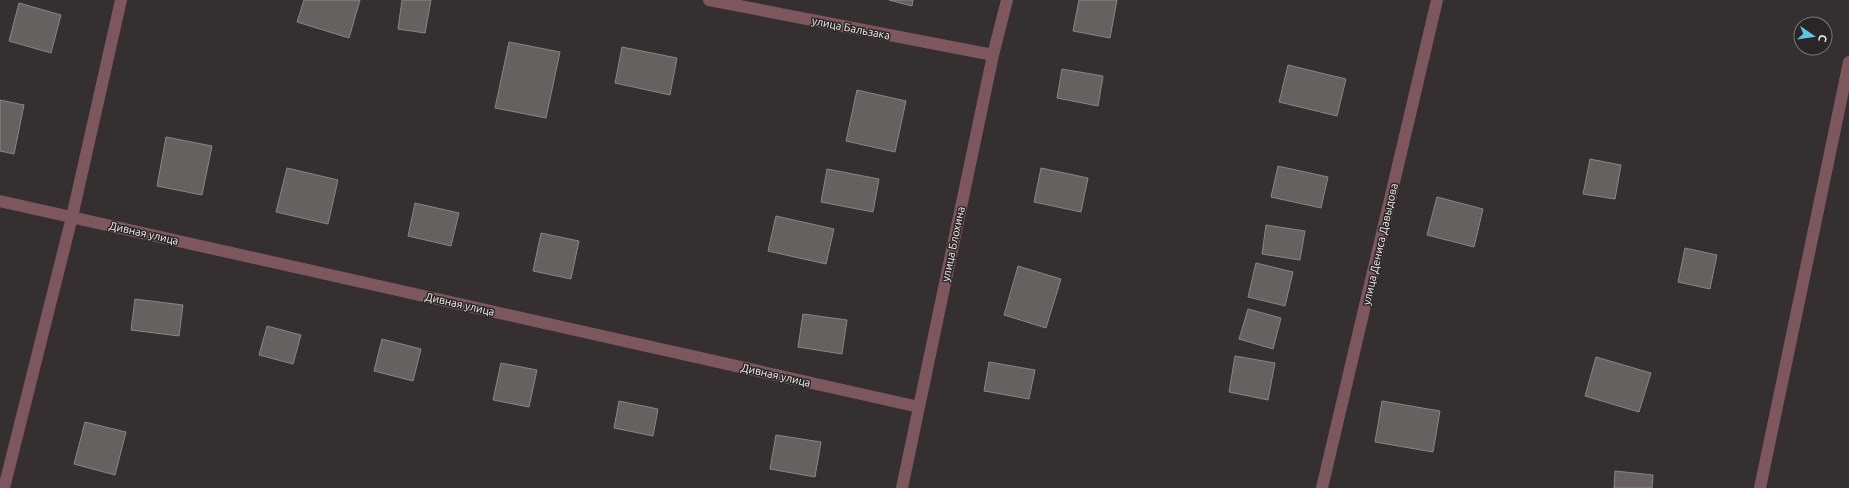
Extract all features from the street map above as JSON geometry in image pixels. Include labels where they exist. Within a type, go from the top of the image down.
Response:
[{"type":"street","points":[[4,488],[72,217],[121,0]]},
{"type":"street","name":"улица Бальзака","points":[[709,0],[993,55]]},
{"type":"street","name":"улица Блохина","points":[[902,488],[993,55],[1007,0]]},
{"type":"street","name":"улица Дениса Давыдова","points":[[1322,488],[1437,0]]},
{"type":"street","points":[[1760,488],[1849,62]]},
{"type":"street","name":"Дивная улица","points":[[0,201],[919,407]]},
{"type":"building","points":[[304,0],[360,0],[349,38],[297,22]]},
{"type":"building","points":[[402,0],[431,0],[425,33],[398,29]]},
{"type":"building","points":[[889,0],[913,0],[912,6]]},
{"type":"building","points":[[1079,0],[1117,0],[1110,38],[1073,31]]},
{"type":"building","points":[[19,3],[61,15],[51,53],[9,41]]},
{"type":"building","points":[[509,42],[560,52],[546,118],[495,108]]},
{"type":"building","points":[[622,47],[677,58],[670,95],[615,83]]},
{"type":"building","points":[[1288,65],[1346,79],[1337,116],[1279,102]]},
{"type":"building","points":[[1062,69],[1103,76],[1098,106],[1057,98]]},
{"type":"building","points":[[857,90],[906,101],[895,152],[846,141]]},
{"type":"building","points":[[0,100],[24,105],[14,154],[0,151]]},
{"type":"building","points":[[166,137],[212,146],[202,195],[157,186]]},
{"type":"building","points":[[1590,159],[1621,165],[1615,199],[1583,194]]},
{"type":"building","points":[[1278,166],[1328,177],[1321,208],[1271,197]]},
{"type":"building","points":[[287,168],[338,180],[328,224],[276,212]]},
{"type":"building","points":[[1041,168],[1088,178],[1081,212],[1034,202]]},
{"type":"building","points":[[827,169],[879,179],[873,212],[821,202]]},
{"type":"building","points":[[1437,197],[1483,209],[1474,247],[1427,235]]},
{"type":"building","points":[[415,203],[459,213],[451,246],[408,236]]},
{"type":"building","points":[[776,216],[834,229],[826,264],[768,251]]},
{"type":"building","points":[[1266,225],[1305,231],[1300,260],[1262,254]]},
{"type":"building","points":[[541,233],[579,241],[571,279],[533,271]]},
{"type":"building","points":[[1685,248],[1717,255],[1710,289],[1678,282]]},
{"type":"building","points":[[1256,263],[1293,272],[1285,306],[1248,297]]},
{"type":"building","points":[[1018,266],[1061,279],[1046,328],[1004,315]]},
{"type":"building","points":[[135,299],[183,305],[179,336],[131,330]]},
{"type":"building","points":[[1248,309],[1281,318],[1273,349],[1239,339]]},
{"type":"building","points":[[803,314],[847,320],[842,354],[798,347]]},
{"type":"building","points":[[267,326],[301,335],[293,364],[259,355]]},
{"type":"building","points":[[382,339],[421,349],[413,381],[374,371]]},
{"type":"building","points":[[1235,356],[1275,363],[1268,400],[1229,392]]},
{"type":"building","points":[[1596,357],[1651,373],[1639,412],[1585,396]]},
{"type":"building","points":[[989,362],[1035,370],[1029,399],[984,391]]},
{"type":"building","points":[[501,363],[537,370],[529,407],[493,400]]},
{"type":"building","points":[[619,401],[658,409],[653,436],[614,428]]},
{"type":"building","points":[[1382,401],[1440,411],[1433,452],[1375,442]]},
{"type":"building","points":[[85,422],[126,432],[115,475],[74,464]]},
{"type":"building","points":[[776,435],[821,442],[815,477],[770,469]]},
{"type":"building","points":[[1615,471],[1653,475],[1652,488],[1614,488]]}]
